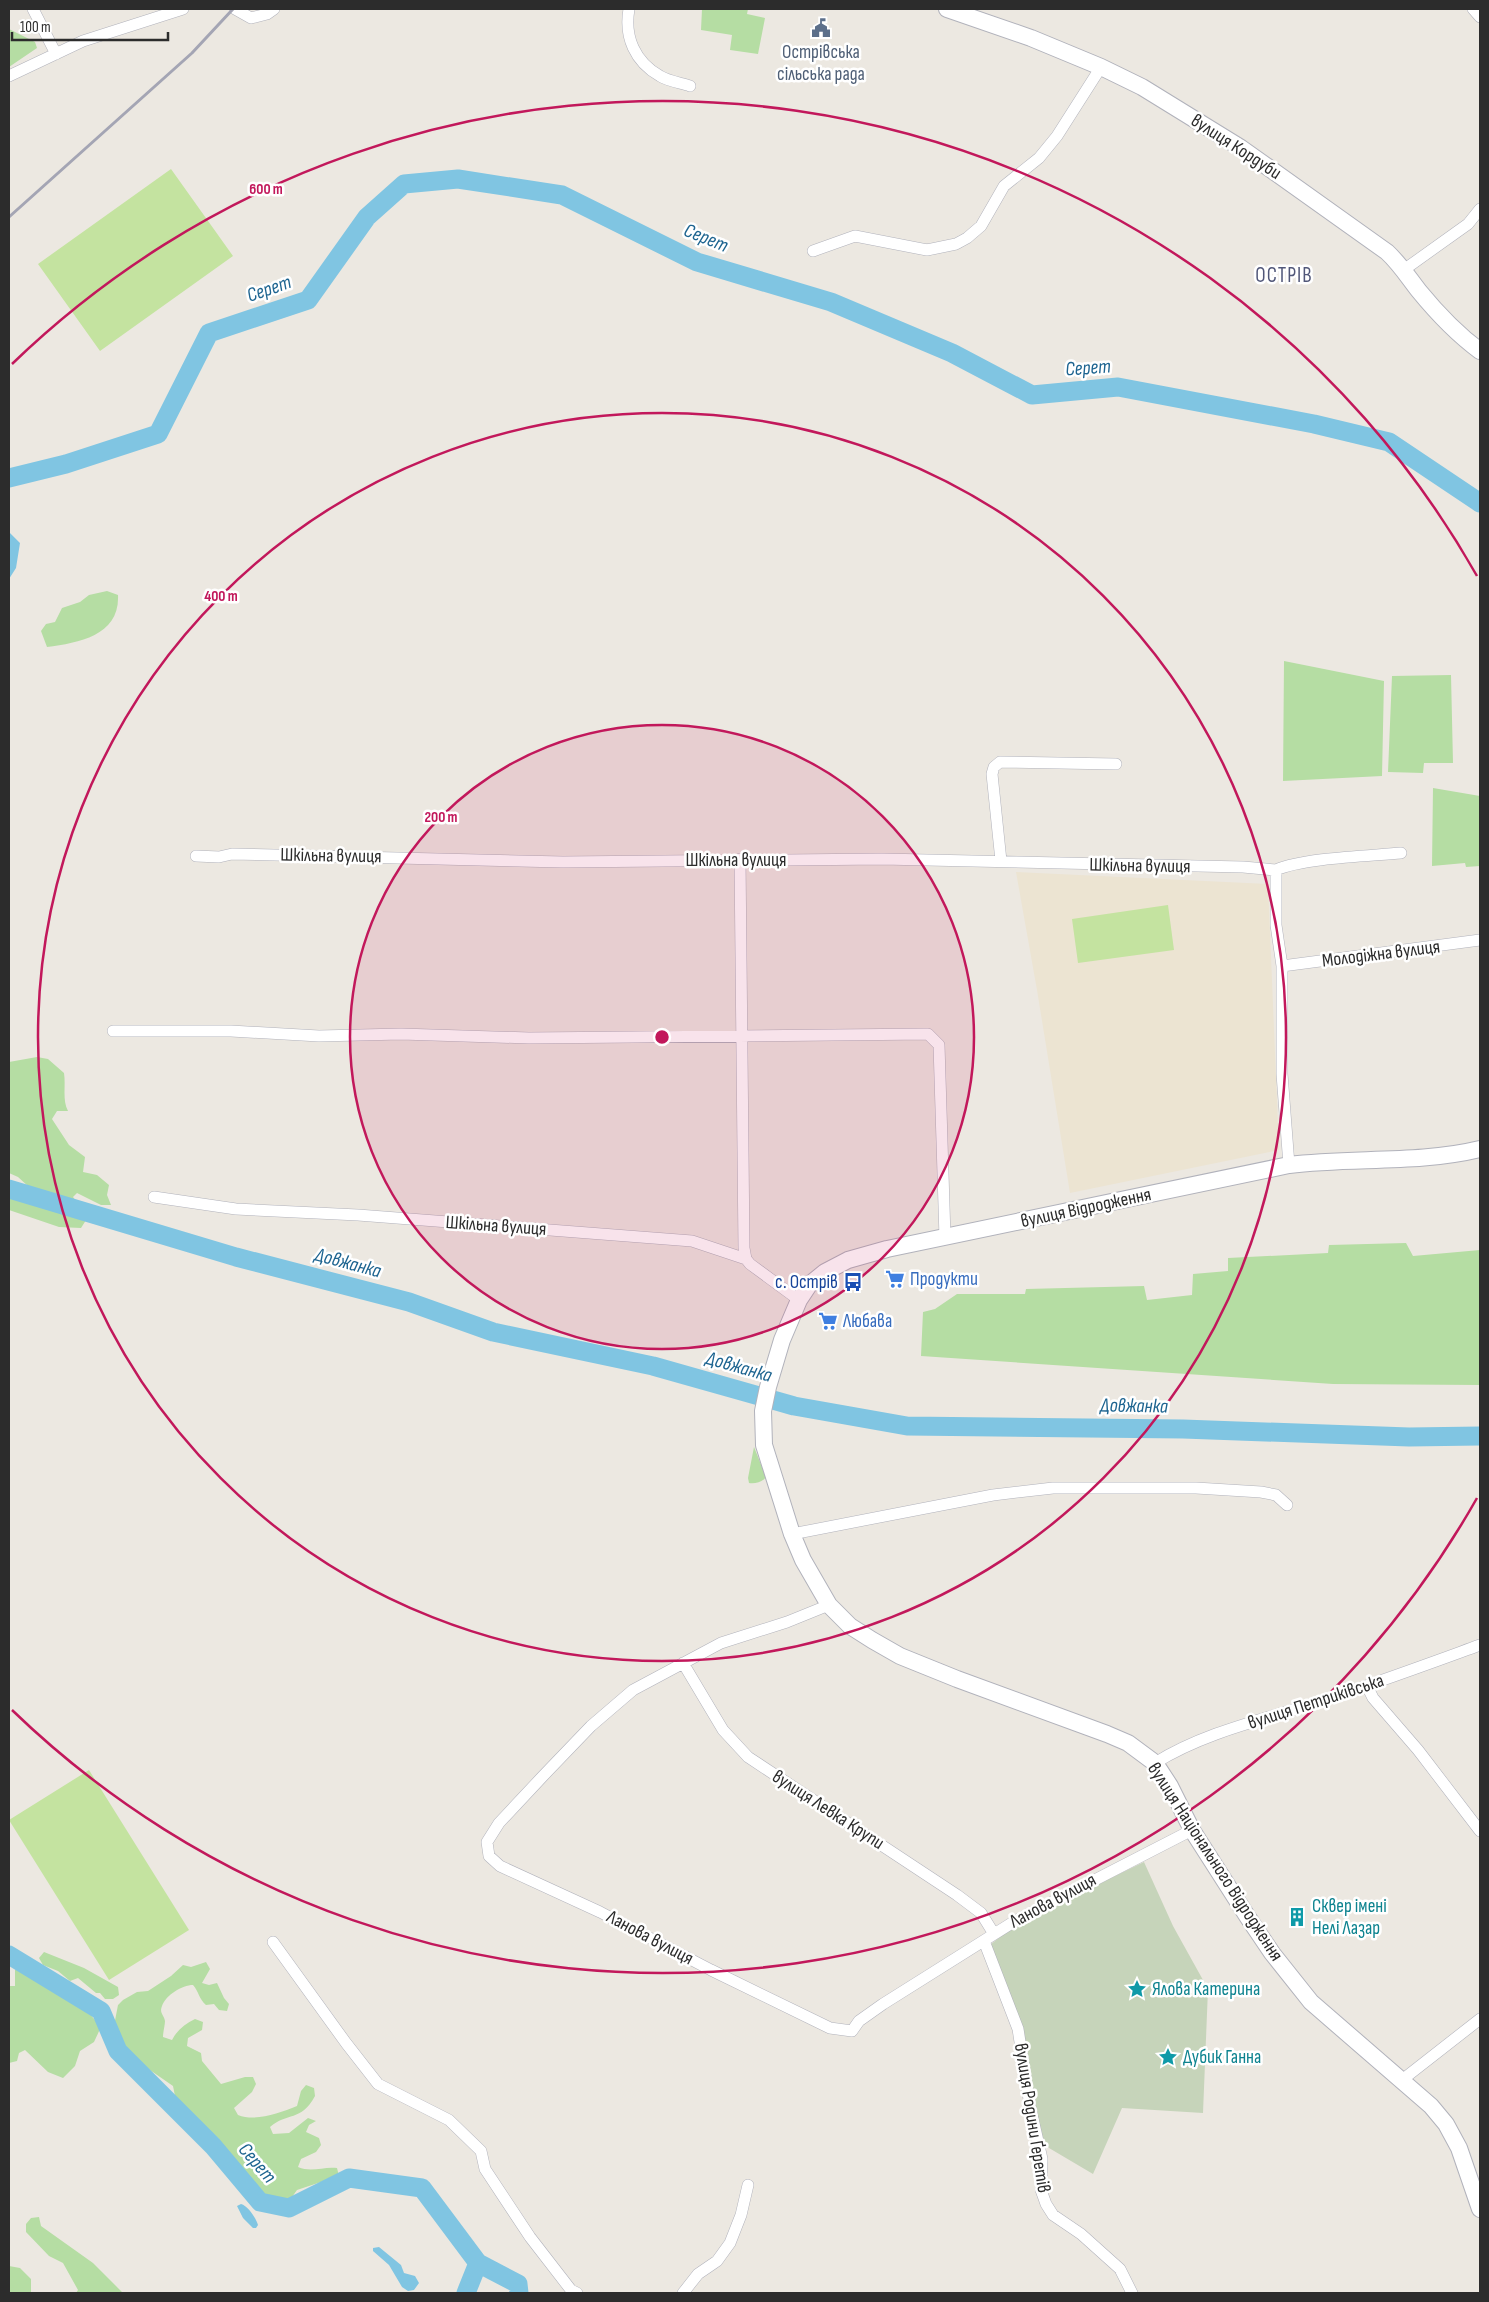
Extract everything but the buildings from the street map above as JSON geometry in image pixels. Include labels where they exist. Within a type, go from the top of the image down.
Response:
[{"type":"street","points":[[33,9],[56,54]]},
{"type":"street","points":[[9,76],[83,41],[183,9]]},
{"type":"street","points":[[235,9],[251,18],[267,14],[274,9]]},
{"type":"street","points":[[629,9],[628,32],[632,48],[645,64],[661,77],[690,86]]},
{"type":"street","name":"вулиця Кордуби","points":[[947,9],[1031,38],[1100,67],[1142,87],[1241,148],[1362,232],[1405,269],[1418,290],[1439,313],[1465,340],[1480,351]]},
{"type":"street","points":[[1473,9],[1480,16]]},
{"type":"street","points":[[813,251],[855,236],[927,250],[956,244],[967,238],[981,226],[1004,186],[1039,158],[1057,136],[1100,67]]},
{"type":"street","points":[[1405,269],[1468,224],[1480,209]]},
{"type":"street","points":[[1001,861],[992,774],[994,767],[1000,762],[1116,764]]},
{"type":"street","name":"Шкільна вулиця","points":[[196,856],[219,857],[232,854],[563,862],[740,859],[1001,861],[1243,867],[1276,870],[1282,867],[1325,861],[1401,853]]},
{"type":"street","points":[[740,859],[743,1212],[746,1259],[799,1300]]},
{"type":"street","points":[[1276,870],[1276,925],[1282,966],[1282,1074],[1289,1165]]},
{"type":"street","name":"Молодіжна вулиця","points":[[1282,966],[1480,940]]},
{"type":"street","points":[[113,1031],[231,1031],[362,1037],[401,1034],[529,1038],[928,1034],[939,1045],[945,1238]]},
{"type":"street","name":"вулиця Відродження","points":[[792,1534],[764,1445],[763,1411],[782,1340],[799,1300],[809,1285],[825,1272],[848,1260],[1289,1165],[1319,1161],[1455,1155],[1480,1149]]},
{"type":"street","name":"Шкільна вулиця","points":[[154,1197],[236,1209],[358,1215],[692,1241],[738,1258],[746,1259]]},
{"type":"street","points":[[792,1534],[993,1495],[1053,1488],[1196,1488],[1252,1492],[1276,1495],[1287,1505]]},
{"type":"street","name":"вулиця Національного Відродження","points":[[792,1534],[803,1560],[829,1605],[850,1626],[900,1656],[1128,1743],[1155,1763],[1170,1786],[1192,1830],[1257,1931],[1299,1989],[1330,2020],[1431,2106],[1446,2124],[1459,2148],[1480,2209]]},
{"type":"street","name":"Ланова вулиця","points":[[829,1605],[787,1622],[721,1643],[632,1690],[591,1726],[499,1823],[487,1842],[489,1856],[500,1866],[600,1912],[635,1932],[830,2028],[852,2031],[859,2021],[883,2004],[1015,1921],[1091,1880],[1192,1830]]},
{"type":"street","name":"вулиця Петриківська","points":[[1155,1763],[1176,1751],[1220,1733],[1367,1686],[1480,1645]]},
{"type":"street","name":"вулиця Левка Крупи","points":[[683,1663],[722,1730],[748,1758],[957,1894],[981,1913],[994,1934]]},
{"type":"street","points":[[1367,1686],[1373,1698],[1418,1750],[1480,1831]]},
{"type":"street","name":"вулиця Родини Ґеретів","points":[[984,1941],[1018,2029],[1030,2106],[1042,2159],[1041,2190],[1046,2204],[1053,2215],[1081,2234],[1120,2269],[1132,2293]]},
{"type":"street","points":[[273,1942],[378,2084],[449,2120],[481,2152],[485,2169],[530,2237],[571,2290],[577,2293]]},
{"type":"street","points":[[1402,2080],[1480,2019]]},
{"type":"street","points":[[684,2293],[698,2274],[717,2261],[730,2243],[741,2215],[748,2185]]},
{"type":"shaded area","points":[[1016,872],[1268,884],[1279,1150],[1070,1193]]},
{"type":"green space","points":[[702,9],[748,9],[747,14],[765,18],[758,54],[730,50],[732,35],[701,30]]},
{"type":"green space","points":[[9,29],[35,42],[37,48],[9,67]]},
{"type":"green space","points":[[171,169],[233,256],[100,351],[38,264]]},
{"type":"green space","points":[[107,591],[118,595],[117,609],[105,628],[96,634],[72,643],[47,647],[41,631],[46,624],[55,622],[62,608],[80,602],[89,595]]},
{"type":"green space","points":[[1284,661],[1384,681],[1382,776],[1283,781]]},
{"type":"green space","points":[[1451,675],[1453,763],[1424,763],[1423,773],[1388,772],[1392,676]]},
{"type":"green space","points":[[1433,788],[1480,796],[1480,866],[1466,867],[1465,863],[1432,866]]},
{"type":"green space","points":[[1168,905],[1174,950],[1078,963],[1072,919]]},
{"type":"green space","points":[[37,1057],[48,1059],[64,1073],[65,1098],[68,1111],[57,1111],[52,1119],[69,1145],[85,1157],[83,1172],[97,1175],[109,1185],[107,1195],[111,1205],[101,1205],[77,1193],[73,1197],[88,1217],[81,1228],[59,1227],[9,1210],[9,1182],[29,1187],[18,1177],[9,1173],[9,1062]]},
{"type":"green space","points":[[1406,1243],[1413,1256],[1480,1250],[1480,1385],[1333,1384],[921,1356],[923,1312],[935,1309],[957,1294],[1025,1294],[1026,1289],[1144,1286],[1147,1300],[1192,1295],[1193,1274],[1228,1271],[1228,1258],[1328,1253],[1329,1245]]},
{"type":"green space","points":[[754,1447],[766,1477],[759,1482],[749,1483],[748,1478]]},
{"type":"green space","points":[[89,1770],[189,1930],[109,1980],[9,1820]]},
{"type":"green space","points":[[1144,1862],[1173,1926],[1208,1989],[1203,2113],[1122,2108],[1093,2174],[1049,2148],[1043,2141],[990,1945],[1009,1930],[1061,1902]]},
{"type":"green space","points":[[44,1952],[84,1968],[118,1987],[119,1995],[113,1999],[105,1999],[100,1993],[96,1993],[78,1978],[70,1981],[58,1971],[43,1965],[39,1958]]},
{"type":"green space","points":[[206,1962],[210,1969],[202,1983],[209,1985],[217,1983],[229,2004],[227,2011],[219,2010],[214,2004],[206,2005],[193,1985],[184,1987],[175,1991],[161,2008],[165,2021],[163,2037],[172,2040],[179,2030],[191,2021],[195,2019],[203,2022],[202,2030],[188,2038],[187,2046],[201,2053],[202,2061],[221,2084],[245,2077],[253,2077],[256,2084],[252,2092],[234,2108],[238,2115],[252,2118],[268,2116],[283,2111],[297,2106],[301,2091],[306,2085],[314,2088],[315,2096],[304,2110],[276,2122],[270,2127],[273,2134],[289,2133],[308,2118],[316,2121],[309,2125],[306,2132],[319,2138],[321,2145],[316,2152],[301,2159],[298,2167],[303,2169],[337,2168],[339,2176],[297,2190],[292,2197],[285,2200],[276,2202],[269,2199],[258,2186],[244,2179],[232,2169],[219,2139],[176,2101],[173,2086],[134,2059],[112,2036],[118,2005],[123,2000],[137,1992],[148,1991],[171,1976],[183,1965],[191,1967]]},
{"type":"green space","points":[[31,1968],[46,1971],[60,1979],[101,2027],[94,2042],[80,2051],[75,2066],[63,2078],[48,2072],[25,2050],[19,2053],[17,2061],[9,2063],[9,1986],[15,1986],[15,1970]]},
{"type":"green space","points":[[39,2217],[41,2226],[93,2263],[123,2293],[76,2293],[78,2290],[63,2263],[49,2256],[26,2232],[26,2224],[31,2218]]},
{"type":"green space","points":[[9,2266],[20,2268],[31,2279],[31,2293],[9,2293]]},
{"type":"water","points":[[9,532],[20,543],[16,568],[9,579]]},
{"type":"water","points":[[241,2204],[254,2216],[258,2225],[256,2228],[253,2228],[243,2218],[237,2206]]},
{"type":"water","points":[[379,2247],[401,2265],[404,2273],[415,2276],[419,2283],[414,2290],[408,2291],[402,2287],[389,2265],[373,2251],[373,2248]]},
{"type":"waterway","name":"Серет","points":[[9,478],[66,464],[158,434],[209,333],[308,300],[367,217],[404,184],[458,179],[562,195],[697,262],[831,302],[952,353],[1032,395],[1118,387],[1314,424],[1389,442],[1480,503]]},
{"type":"waterway","name":"Довжанка","points":[[9,1189],[236,1257],[409,1302],[493,1332],[653,1366],[794,1406],[907,1426],[1183,1429],[1409,1437],[1480,1436]]},
{"type":"waterway","name":"Серет","points":[[9,1955],[101,2011],[118,2051],[213,2146],[260,2202],[289,2208],[349,2178],[422,2188],[478,2263],[466,2293]]},
{"type":"waterway","points":[[478,2263],[518,2284],[519,2293]]},
{"type":"railway","points":[[9,217],[192,53],[233,9]]},
{"type":"place","name":"Острівська сільська рада","points":[[821,28]]},
{"type":"place","name":"Продукти","points":[[895,1279]]},
{"type":"place","name":"с. Острів","points":[[853,1282]]},
{"type":"place","name":"Любава","points":[[828,1321]]},
{"type":"place","name":"Сквер імені Нелі Лазар","points":[[1297,1917]]},
{"type":"place","name":"Ялова Катерина","points":[[1137,1989]]},
{"type":"place","name":"Дубик Ганна","points":[[1168,2057]]},
{"type":"district","name":"ОСТРІВ","points":[[1284,275]]}]
